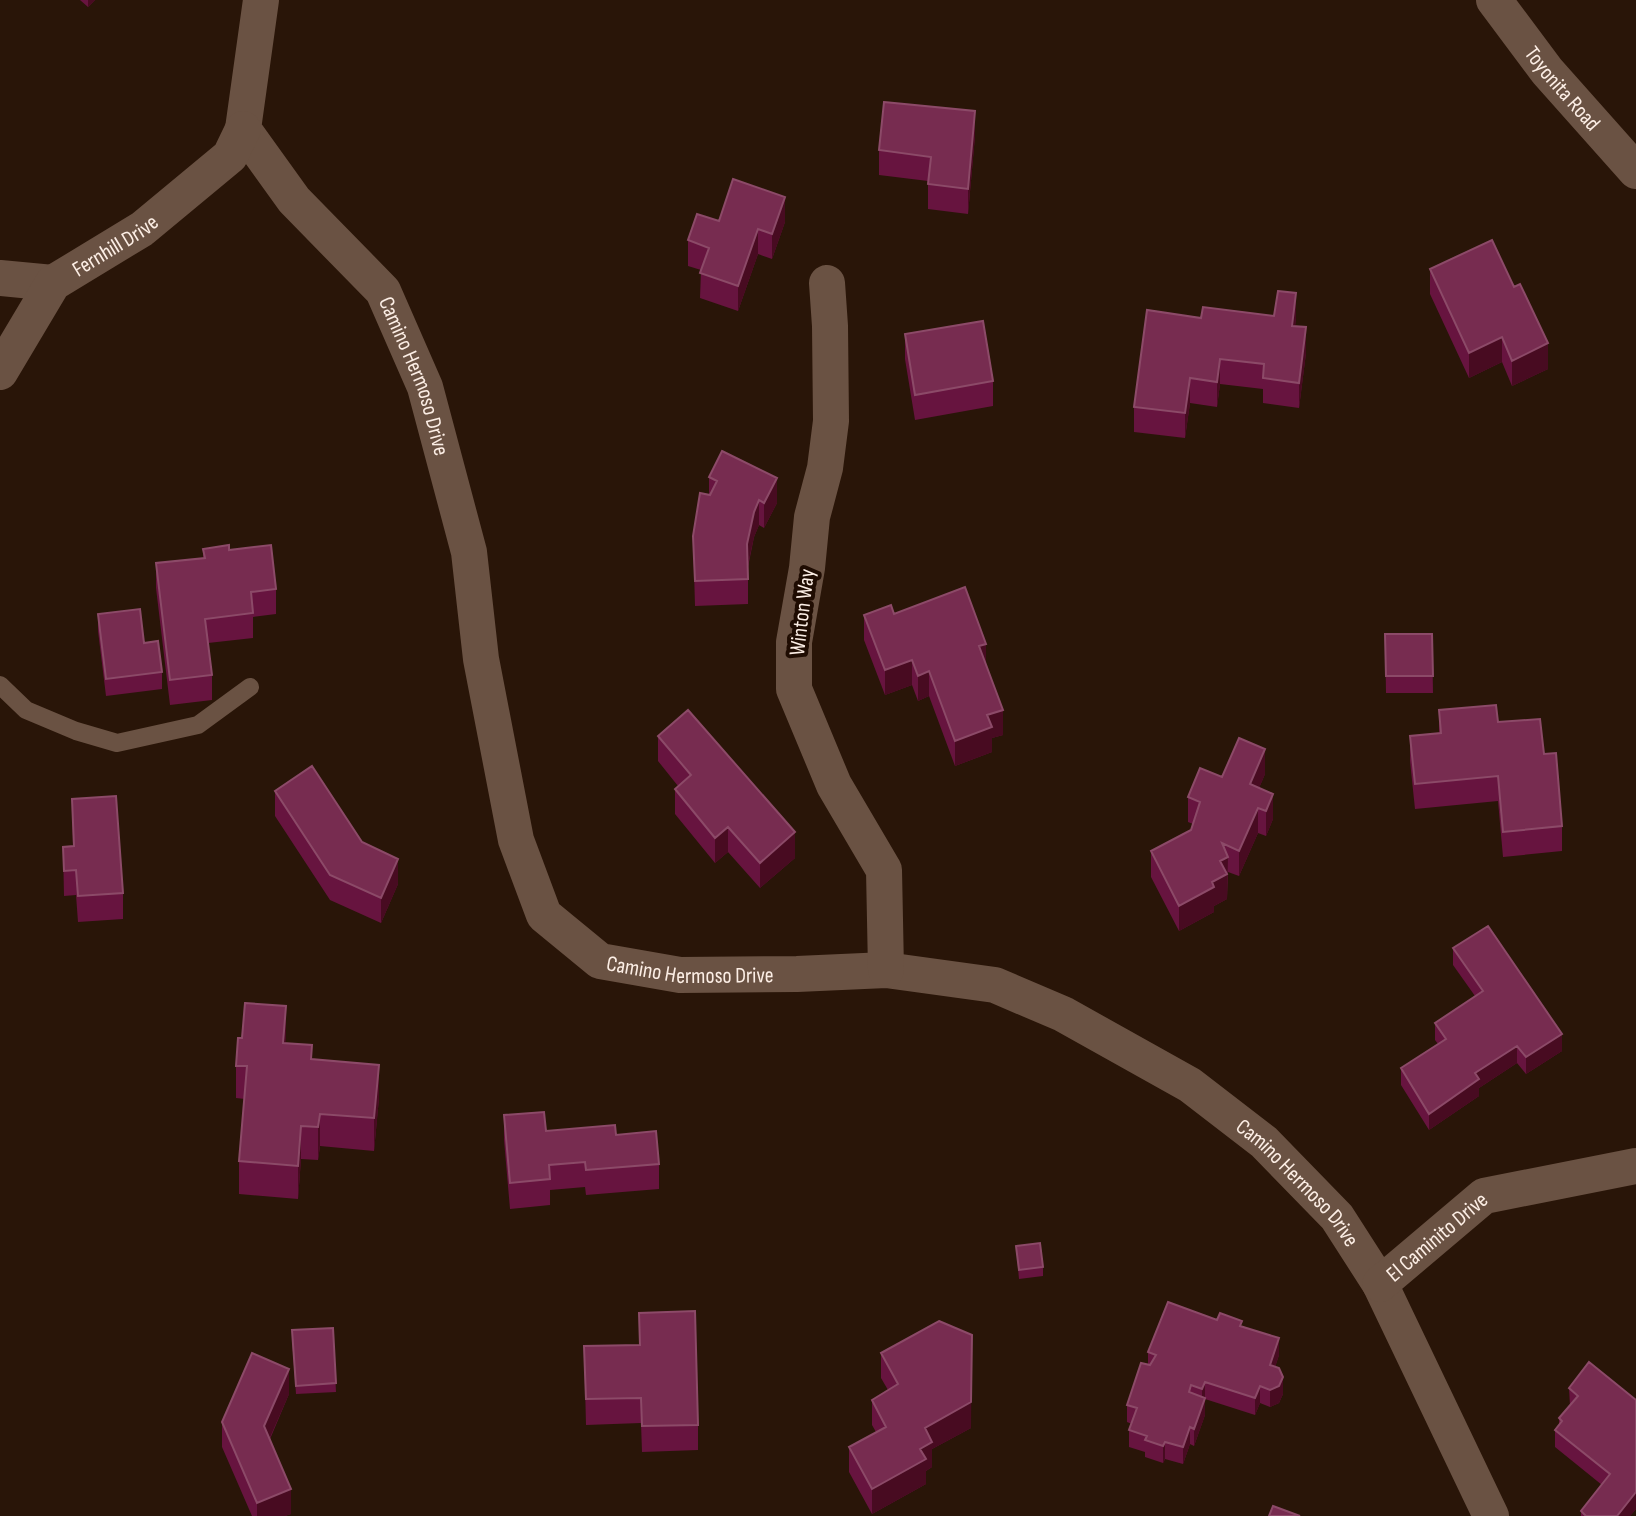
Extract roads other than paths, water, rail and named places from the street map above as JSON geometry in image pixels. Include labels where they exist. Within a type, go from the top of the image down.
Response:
[{"type":"street","points":[[243,129],[261,0]]},
{"type":"street","name":"Toyonita Road","points":[[1494,0],[1547,71],[1636,171]]},
{"type":"street","name":"Fernhill Drive","points":[[0,372],[53,283],[142,229],[230,156],[243,129]]},
{"type":"street","name":"Camino Hermoso Drive","points":[[243,129],[294,200],[383,291],[425,387],[469,552],[481,659],[516,840],[544,915],[600,961],[680,975],[886,970],[995,985],[1063,1014],[1190,1085],[1264,1142],[1328,1208],[1380,1284],[1491,1516]]},
{"type":"street","points":[[0,278],[53,283]]},
{"type":"street","name":"Winton Way","points":[[827,283],[831,421],[825,468],[812,517],[794,642],[794,689],[834,785],[884,870],[886,970]]},
{"type":"street","name":"El Caminito Drive","points":[[1380,1284],[1484,1196],[1636,1166]]},
{"type":"lane","points":[[0,685],[26,710],[76,731],[117,743],[198,725],[250,687]]}]
